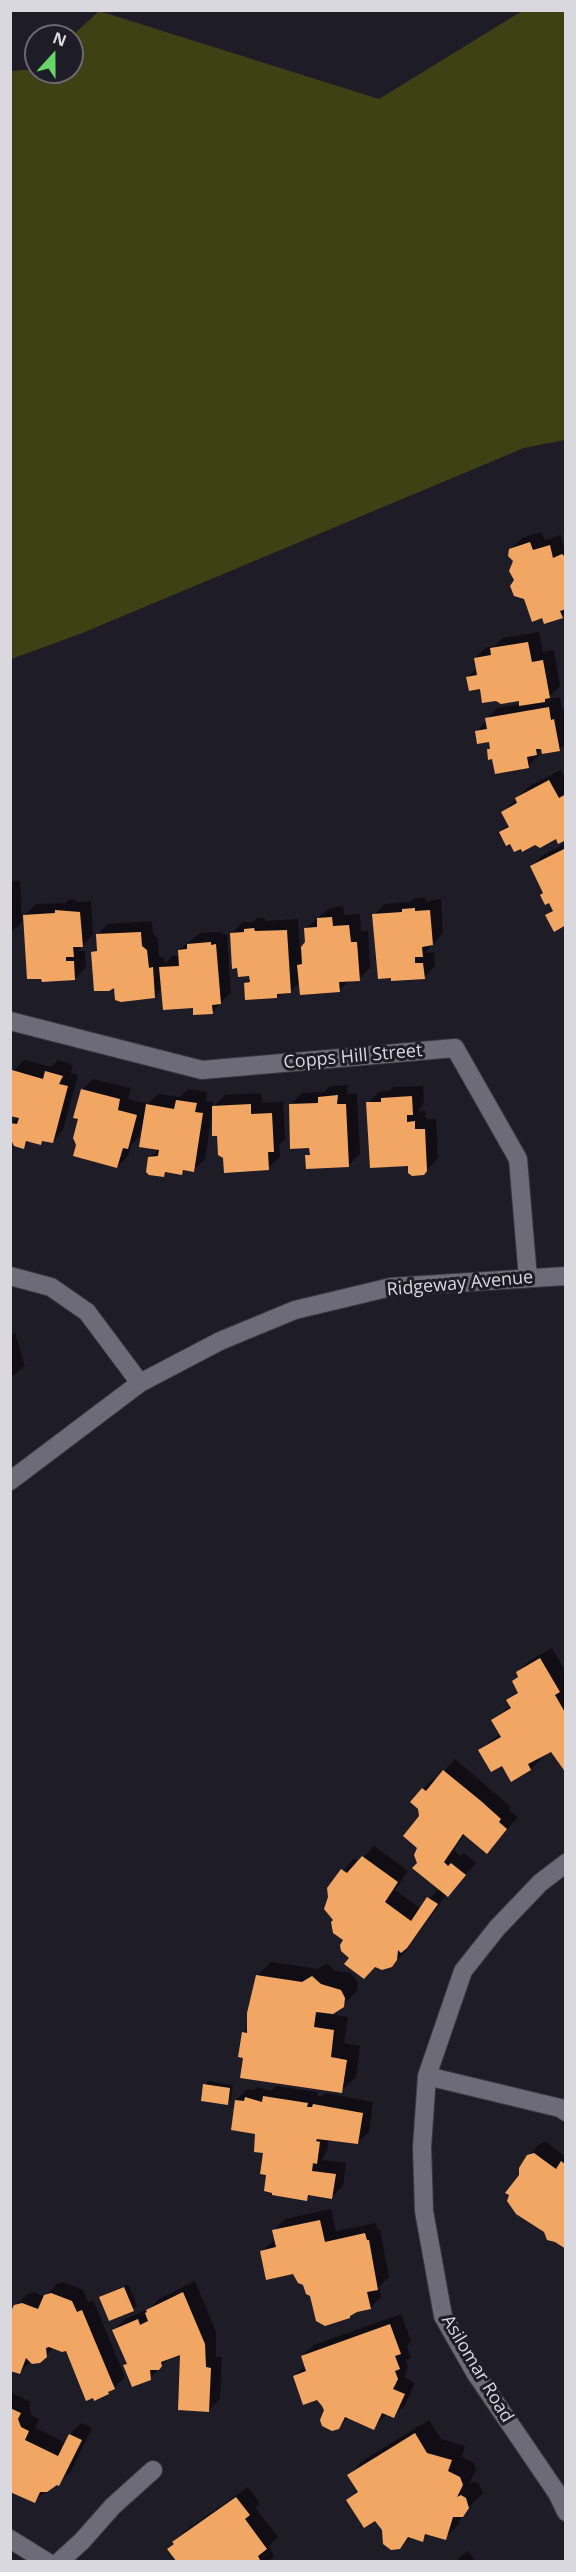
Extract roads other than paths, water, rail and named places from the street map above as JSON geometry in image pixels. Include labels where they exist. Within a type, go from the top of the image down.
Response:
[{"type":"street","name":"Copps Hill Street","points":[[10,1021],[202,1070],[454,1048],[518,1159],[528,1278]]},
{"type":"street","points":[[10,1276],[51,1287],[87,1312],[140,1383]]},
{"type":"street","name":"Ridgeway Avenue","points":[[10,1481],[140,1383],[220,1341],[295,1310],[391,1287],[566,1276]]},
{"type":"street","name":"Asilomar Road","points":[[566,1863],[540,1883],[497,1928],[463,1971],[427,2076],[422,2146],[424,2211],[443,2316],[476,2374],[557,2493],[566,2512]]},
{"type":"street","points":[[427,2076],[560,2108],[566,2112]]},
{"type":"street","points":[[59,2562],[82,2541],[113,2506],[153,2470]]},
{"type":"street","points":[[10,2539],[47,2562]]}]
